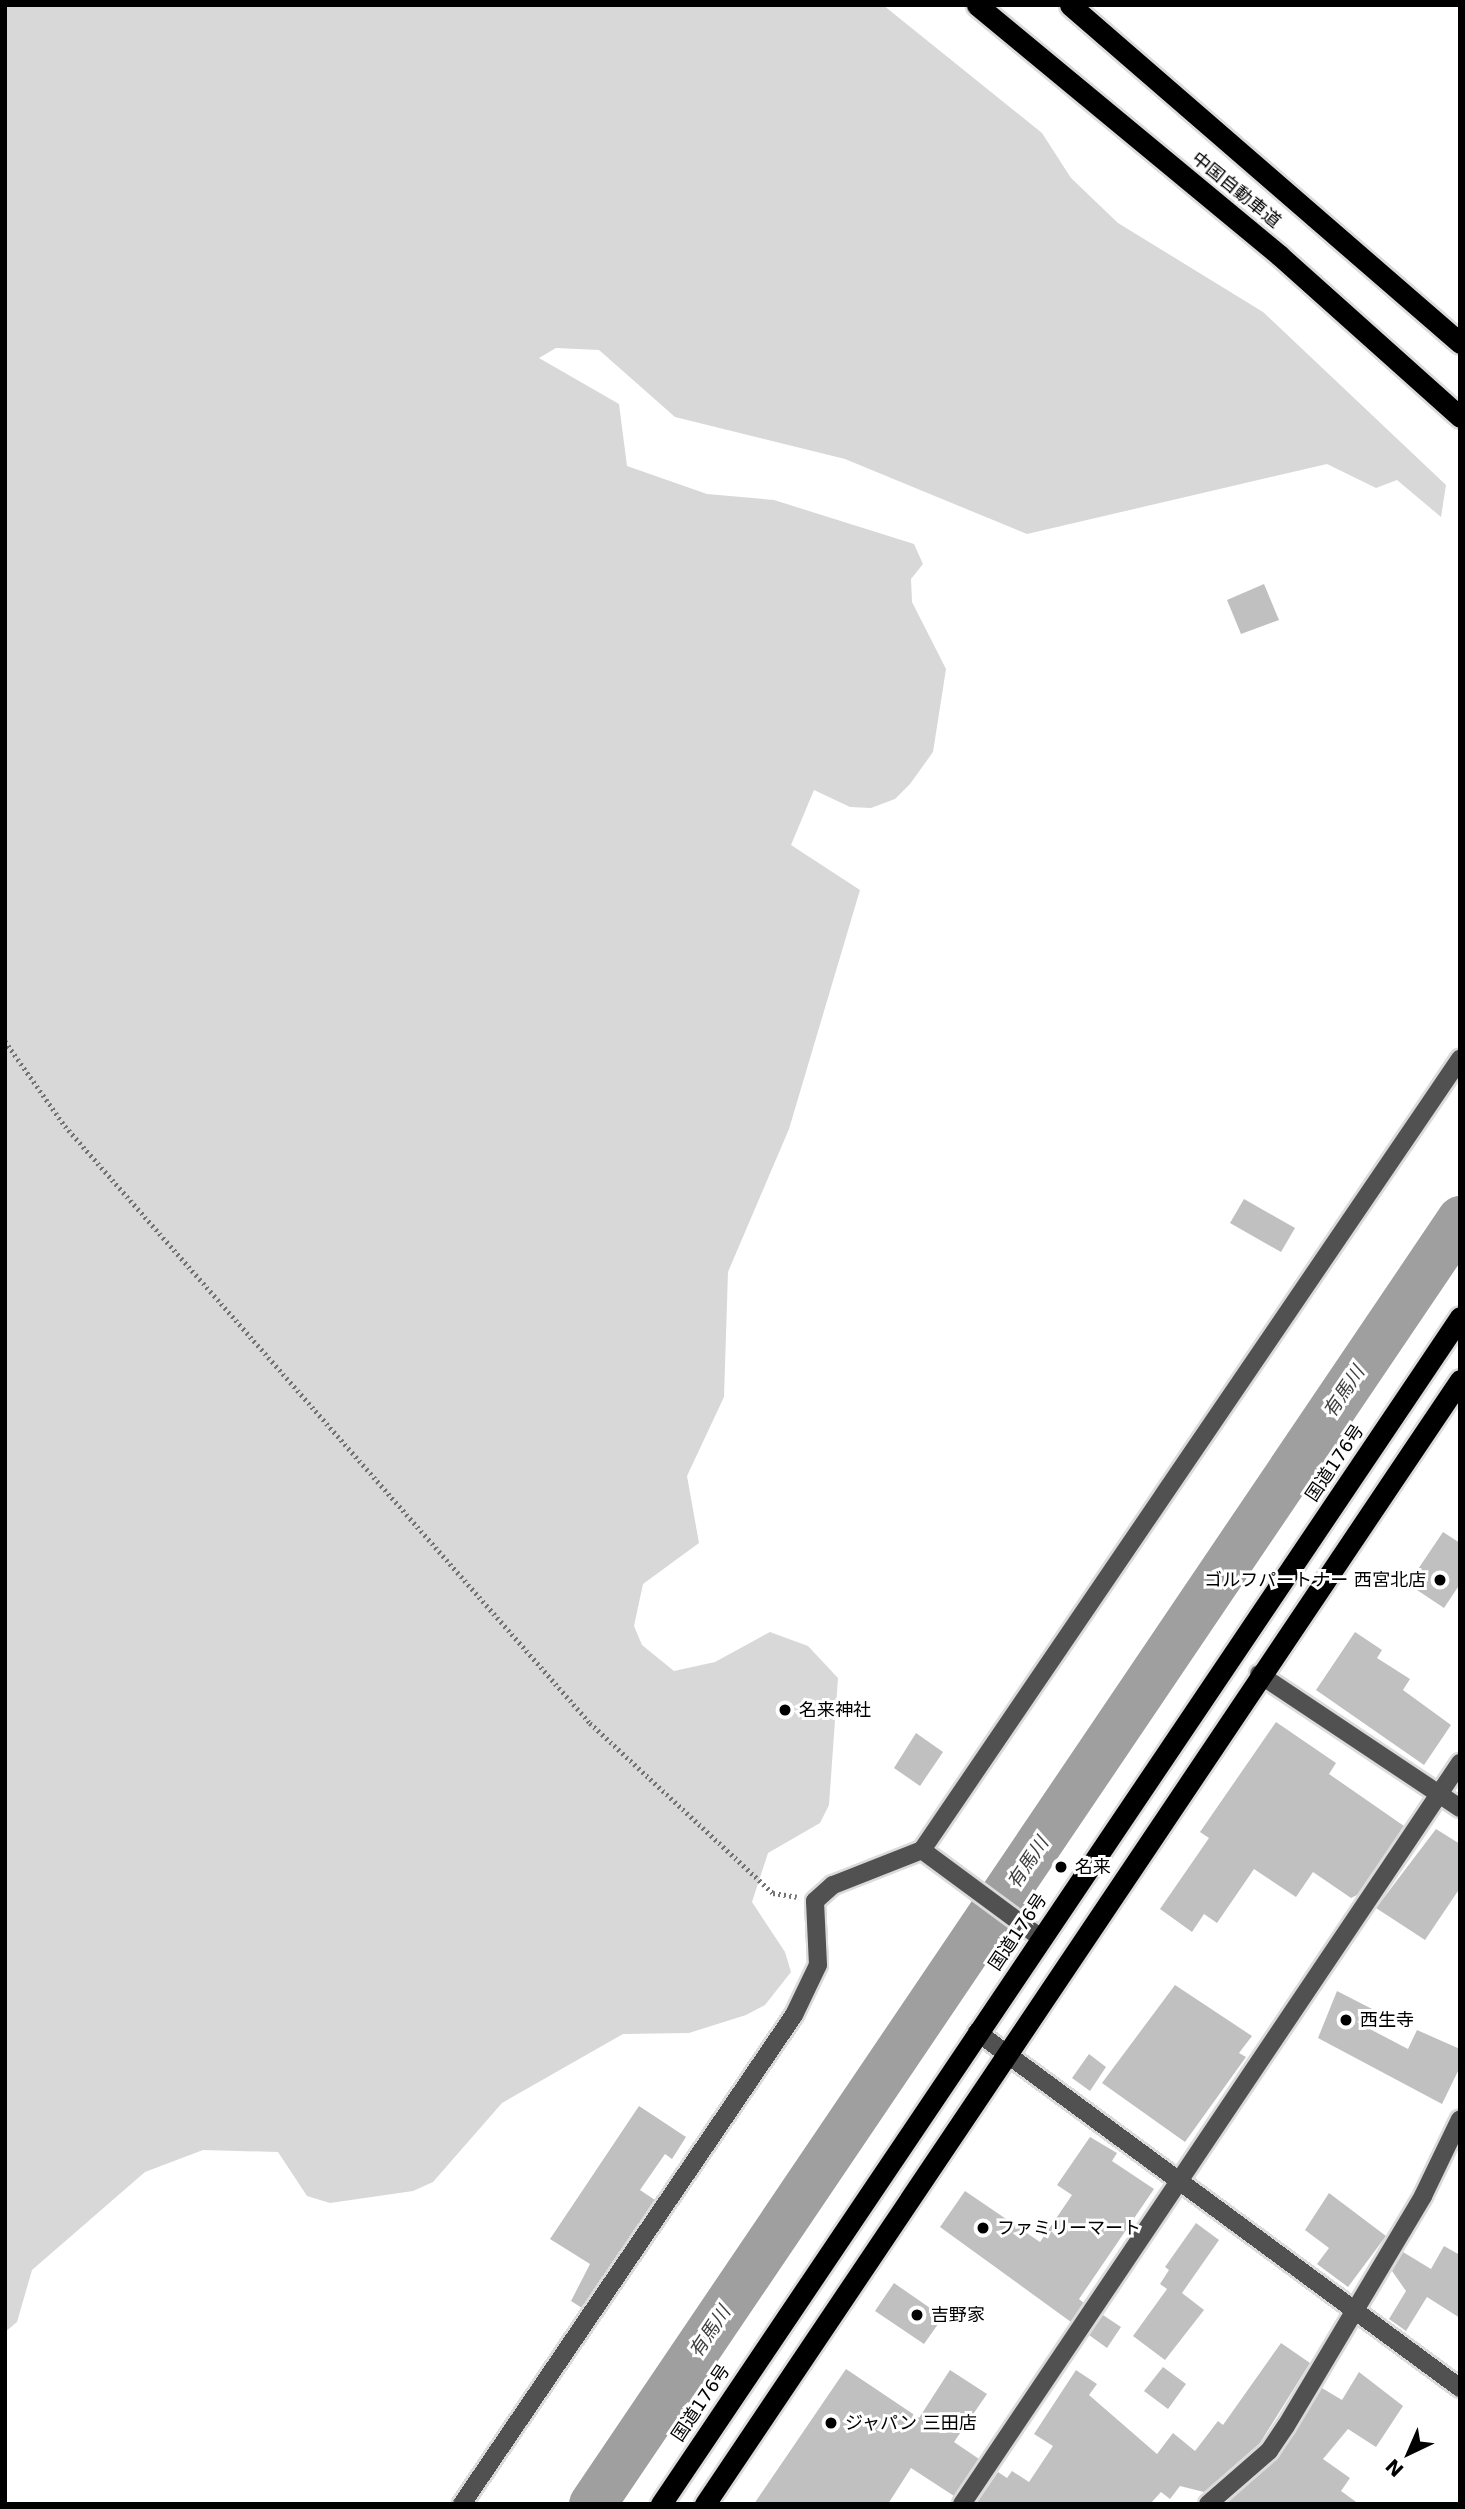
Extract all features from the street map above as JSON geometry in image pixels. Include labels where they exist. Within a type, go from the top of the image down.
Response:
[{"type":"highway","name":"中国自動車道","points":[[977,5],[1279,256],[1460,417]]},
{"type":"highway","name":"中国自動車道","points":[[1070,5],[1460,343]]},
{"type":"highway","name":"国道176号","points":[[661,2504],[1460,1317]]},
{"type":"highway","points":[[705,2504],[1259,1674],[1460,1380]]},
{"type":"street","points":[[462,2504],[794,2015],[818,1965],[815,1901],[834,1885],[922,1850],[1460,1059]]},
{"type":"street","points":[[1259,1674],[1460,1808]]},
{"type":"street","points":[[962,2504],[1460,1763]]},
{"type":"street","points":[[922,1850],[1041,1938]]},
{"type":"street","points":[[977,2032],[1180,2176],[1460,2388]]},
{"type":"street","points":[[1208,2504],[1269,2451],[1357,2311],[1460,2119]]},
{"type":"path","points":[[5,1041],[65,1126],[590,1723],[773,1893],[815,1901]]},
{"type":"shaded area","points":[[5,5],[883,5],[1042,133],[1071,178],[1118,223],[1263,312],[1446,485],[1441,517],[1397,480],[1376,488],[1327,464],[1027,534],[845,459],[675,417],[599,350],[556,348],[539,358],[619,404],[627,466],[707,494],[774,500],[914,544],[923,564],[911,579],[912,602],[946,669],[933,752],[910,784],[895,799],[871,808],[850,807],[814,790],[791,845],[860,890],[789,1129],[728,1272],[724,1397],[687,1476],[699,1543],[643,1584],[634,1626],[642,1645],[674,1671],[715,1662],[770,1632],[808,1646],[838,1678],[829,1805],[820,1823],[768,1853],[752,1902],[785,1952],[791,1972],[765,2005],[746,2015],[689,2033],[623,2034],[502,2103],[433,2182],[413,2191],[330,2203],[307,2196],[278,2152],[203,2150],[145,2172],[32,2270],[17,2322],[5,2332]]},
{"type":"building","points":[[1264,584],[1279,620],[1241,634],[1227,600]]},
{"type":"building","points":[[1244,1199],[1295,1228],[1281,1252],[1230,1223]]},
{"type":"building","points":[[1443,1532],[1460,1543],[1460,1584],[1444,1608],[1408,1584]]},
{"type":"building","points":[[1355,1632],[1382,1650],[1377,1658],[1410,1679],[1403,1690],[1451,1725],[1424,1765],[1316,1690]]},
{"type":"building","points":[[1276,1722],[1336,1763],[1329,1774],[1404,1826],[1357,1895],[1351,1898],[1313,1872],[1296,1897],[1254,1869],[1217,1923],[1204,1914],[1192,1932],[1160,1909],[1209,1838],[1200,1832]]},
{"type":"building","points":[[916,1733],[943,1752],[920,1786],[894,1768]]},
{"type":"building","points":[[1436,1829],[1460,1844],[1460,1888],[1425,1940],[1376,1908]]},
{"type":"building","points":[[1175,1985],[1252,2036],[1239,2053],[1246,2057],[1185,2142],[1102,2083]]},
{"type":"building","points":[[1337,1991],[1376,2011],[1366,2027],[1408,2049],[1417,2030],[1460,2049],[1460,2067],[1442,2104],[1318,2038]]},
{"type":"building","points":[[1089,2054],[1106,2067],[1090,2091],[1072,2078]]},
{"type":"building","points":[[639,2106],[686,2137],[672,2159],[665,2154],[640,2190],[655,2200],[582,2308],[571,2301],[590,2264],[550,2239]]},
{"type":"building","points":[[1090,2137],[1117,2153],[1112,2161],[1154,2189],[1079,2299],[1084,2303],[1071,2322],[940,2227],[965,2191],[1040,2242],[1072,2195],[1057,2185]]},
{"type":"building","points":[[1329,2193],[1386,2236],[1348,2287],[1317,2264],[1329,2248],[1305,2230]]},
{"type":"building","points":[[1196,2223],[1219,2240],[1182,2293],[1204,2310],[1165,2360],[1133,2336],[1167,2289],[1160,2284],[1169,2270],[1165,2267]]},
{"type":"building","points":[[1444,2246],[1460,2255],[1460,2318],[1427,2297],[1406,2331],[1389,2319],[1406,2291],[1392,2271],[1403,2252],[1431,2269]]},
{"type":"building","points":[[894,2283],[943,2317],[924,2344],[875,2311]]},
{"type":"building","points":[[1103,2315],[1121,2327],[1107,2348],[1089,2335]]},
{"type":"building","points":[[1281,2343],[1310,2363],[1260,2443],[1204,2492],[1180,2486],[1170,2499],[1161,2492],[1150,2504],[976,2504],[998,2472],[1007,2478],[1012,2471],[1029,2482],[1053,2446],[1034,2434],[1076,2370],[1097,2384],[1089,2395],[1157,2454],[1173,2433],[1195,2451],[1218,2421],[1223,2425]]},
{"type":"building","points":[[1163,2367],[1186,2384],[1168,2409],[1144,2391]]},
{"type":"building","points":[[846,2369],[919,2418],[950,2370],[987,2394],[954,2442],[979,2459],[954,2496],[911,2468],[888,2504],[754,2504]]},
{"type":"building","points":[[1359,2372],[1403,2406],[1376,2447],[1348,2429],[1323,2459],[1350,2478],[1341,2491],[1359,2504],[1226,2504],[1278,2458],[1322,2388],[1342,2400]]},
{"type":"waterway","name":"有馬川","points":[[592,2504],[1460,1219]]},
{"type":"place","name":"ゴルフパートナー 西宮北店","points":[[1440,1580]]},
{"type":"place","name":"名来神社","points":[[785,1710]]},
{"type":"place","name":"名来","points":[[1061,1867]]},
{"type":"place","name":"西生寺","points":[[1346,2020]]},
{"type":"place","name":"ファミリーマート","points":[[983,2228]]},
{"type":"place","name":"吉野家","points":[[917,2315]]},
{"type":"place","name":"ジャパン 三田店","points":[[831,2423]]}]
